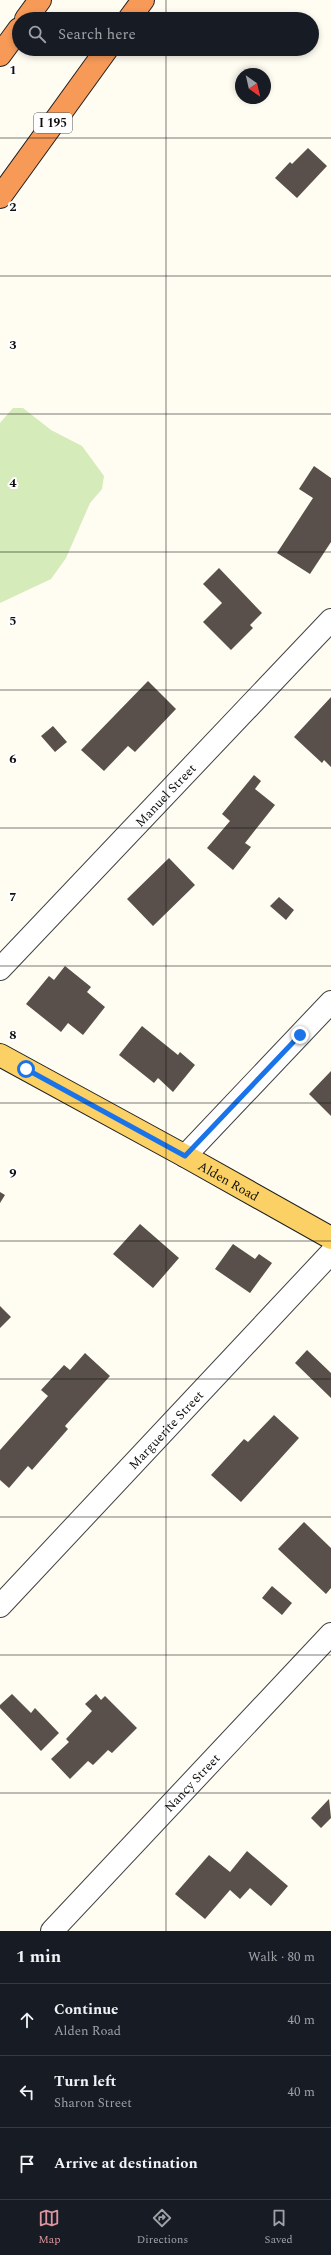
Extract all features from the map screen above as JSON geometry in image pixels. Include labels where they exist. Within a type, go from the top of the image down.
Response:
[{"type":"highway","points":[[31,12],[40,0]]},
{"type":"highway","points":[[134,12],[143,0]]},
{"type":"highway","points":[[0,55],[12,39]]},
{"type":"highway","name":"I 195","points":[[0,197],[102,56]]},
{"type":"main road","name":"Alden Road","points":[[0,1055],[331,1238]]},
{"type":"street","name":"Manuel Street","points":[[0,969],[331,620]]},
{"type":"street","points":[[185,1156],[331,1002]]},
{"type":"street","name":"Marguerite Street","points":[[0,1606],[331,1253]]},
{"type":"street","name":"Nancy Street","points":[[52,1931],[331,1634]]},
{"type":"green space","points":[[13,408],[23,408],[51,430],[82,446],[104,476],[102,489],[90,503],[66,558],[51,579],[0,603],[0,423]]},
{"type":"building","points":[[308,148],[327,166],[297,198],[275,178],[290,162],[292,164]]},
{"type":"building","points":[[314,466],[331,478],[331,542],[310,574],[277,553],[313,498],[299,489]]},
{"type":"building","points":[[219,568],[262,613],[250,625],[253,628],[231,650],[203,622],[222,603],[203,584]]},
{"type":"building","points":[[148,681],[176,709],[135,752],[128,746],[104,771],[81,750]]},
{"type":"building","points":[[331,697],[331,767],[324,760],[322,763],[294,737]]},
{"type":"building","points":[[53,726],[67,742],[55,752],[41,736]]},
{"type":"building","points":[[254,775],[261,781],[255,789],[275,805],[245,843],[251,847],[233,870],[207,848],[230,821],[222,814]]},
{"type":"building","points":[[169,858],[195,885],[153,926],[127,899]]},
{"type":"building","points":[[279,897],[294,910],[286,920],[270,906]]},
{"type":"building","points":[[65,966],[91,987],[87,992],[105,1007],[83,1035],[68,1023],[61,1032],[26,1004],[49,976],[54,980]]},
{"type":"building","points":[[142,1026],[178,1055],[180,1052],[195,1065],[173,1092],[158,1078],[154,1083],[119,1055]]},
{"type":"building","points":[[331,1071],[331,1116],[309,1094]]},
{"type":"building","points":[[0,1192],[5,1195],[0,1203]]},
{"type":"building","points":[[140,1224],[179,1258],[153,1288],[113,1254]]},
{"type":"building","points":[[233,1244],[255,1259],[259,1254],[272,1263],[250,1293],[215,1269]]},
{"type":"building","points":[[0,1306],[11,1317],[0,1328]]},
{"type":"building","points":[[307,1350],[331,1373],[331,1398],[295,1363]]},
{"type":"building","points":[[85,1353],[110,1376],[65,1426],[68,1429],[32,1470],[28,1466],[9,1488],[0,1480],[0,1450],[48,1396],[41,1390],[64,1365],[70,1370]]},
{"type":"building","points":[[274,1415],[299,1438],[241,1502],[211,1475],[244,1439],[248,1442]]},
{"type":"building","points":[[304,1522],[331,1548],[331,1588],[326,1594],[278,1549]]},
{"type":"building","points":[[272,1586],[292,1603],[282,1615],[262,1598]]},
{"type":"building","points":[[12,1694],[31,1713],[35,1708],[59,1733],[41,1751],[0,1708],[0,1705]]},
{"type":"building","points":[[96,1694],[101,1700],[105,1696],[137,1728],[112,1753],[108,1750],[93,1765],[88,1761],[70,1779],[51,1759],[69,1742],[66,1739],[92,1711],[85,1704]]},
{"type":"building","points":[[329,1799],[331,1818],[321,1828],[311,1818]]},
{"type":"building","points":[[247,1851],[288,1886],[271,1906],[250,1888],[240,1899],[230,1890],[205,1919],[175,1894],[209,1855],[230,1872]]},
{"type":"route","points":[[26,1069],[185,1156],[300,1035]]}]
